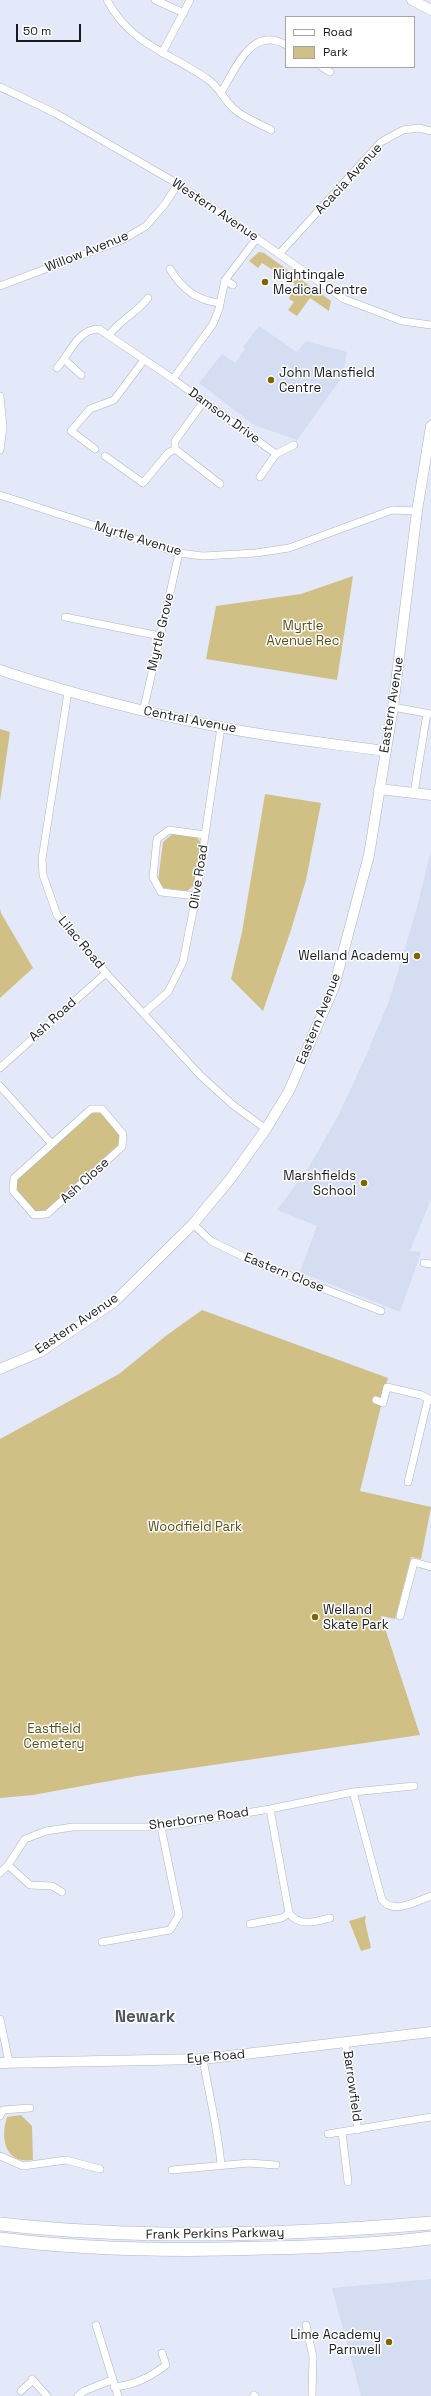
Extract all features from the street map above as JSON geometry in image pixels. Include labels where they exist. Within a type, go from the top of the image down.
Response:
[{"type":"highway","name":"Frank Perkins Parkway","points":[[0,2224],[118,2234],[206,2236],[328,2232],[431,2223]]},
{"type":"highway","name":"Frank Perkins Parkway","points":[[0,2239],[131,2249],[219,2250],[325,2246],[431,2238]]},
{"type":"street","points":[[107,0],[127,28],[138,39],[206,78],[222,91],[234,109],[271,130]]},
{"type":"street","points":[[155,0],[184,13]]},
{"type":"street","points":[[162,53],[190,0]]},
{"type":"street","points":[[412,0],[431,10]]},
{"type":"street","points":[[222,91],[248,47],[265,40],[285,46]]},
{"type":"street","points":[[324,68],[330,72]]},
{"type":"street","name":"Western Avenue","points":[[0,87],[54,113],[178,184],[280,253],[344,299],[402,321],[431,324]]},
{"type":"street","name":"Acacia Avenue","points":[[280,253],[381,142],[403,130],[419,128],[431,131]]},
{"type":"street","name":"Willow Avenue","points":[[0,286],[122,240],[146,226],[166,204],[178,184]]},
{"type":"street","points":[[174,378],[212,324],[220,303],[225,280],[257,238]]},
{"type":"street","points":[[170,269],[176,280],[187,290],[202,300],[220,303]]},
{"type":"street","points":[[225,280],[233,285]]},
{"type":"street","points":[[110,334],[122,321],[139,309],[148,298]]},
{"type":"street","name":"Damson Drive","points":[[57,368],[65,360],[83,333],[92,329],[99,329],[110,334],[144,360],[174,378],[276,454]]},
{"type":"street","points":[[65,360],[81,375]]},
{"type":"street","points":[[95,449],[71,431],[90,408],[114,400],[144,360]]},
{"type":"street","points":[[0,396],[3,427],[0,450]]},
{"type":"street","points":[[175,449],[175,441],[204,401]]},
{"type":"street","name":"Eastern Avenue","points":[[0,1369],[40,1352],[114,1302],[193,1224],[231,1178],[266,1129],[289,1091],[334,987],[369,855],[392,707],[417,511],[431,426]]},
{"type":"street","points":[[260,477],[276,454],[294,445]]},
{"type":"street","points":[[105,456],[144,483],[168,453],[175,449]]},
{"type":"street","points":[[175,449],[220,484]]},
{"type":"street","name":"Myrtle Avenue","points":[[0,495],[179,553],[203,556],[256,553],[289,548],[392,510],[417,511]]},
{"type":"street","name":"Myrtle Grove","points":[[144,712],[179,553]]},
{"type":"street","points":[[65,617],[160,636]]},
{"type":"street","name":"Central Avenue","points":[[0,670],[68,692],[144,712],[221,728],[384,751]]},
{"type":"street","name":"Lilac Road","points":[[68,692],[42,858],[43,876],[56,915],[106,973],[145,1012],[201,1076],[233,1106],[266,1129]]},
{"type":"street","points":[[392,707],[429,714],[414,793]]},
{"type":"street","name":"Olive Road","points":[[145,1012],[168,992],[180,969],[196,896],[221,728]]},
{"type":"street","points":[[379,789],[431,796]]},
{"type":"street","points":[[196,896],[161,892],[153,877],[157,839],[169,830],[205,835]]},
{"type":"street","name":"Ash Road","points":[[0,1068],[106,973]]},
{"type":"street","points":[[0,1086],[51,1143]]},
{"type":"street","name":"Ash Close","points":[[90,1109],[102,1109],[123,1134],[122,1147],[47,1214],[34,1215],[13,1191],[14,1178],[51,1143],[90,1109]]},
{"type":"street","name":"Eastern Close","points":[[193,1224],[211,1241],[250,1260],[381,1311]]},
{"type":"street","points":[[376,1400],[384,1402],[387,1387],[421,1395],[430,1400],[408,1482]]},
{"type":"street","points":[[400,1616],[414,1562],[431,1567]]},
{"type":"street","name":"Sherborne Road","points":[[0,1873],[8,1866],[25,1839],[46,1831],[73,1827],[161,1827],[270,1809],[353,1792],[414,1786]]},
{"type":"street","points":[[353,1792],[382,1900],[386,1906],[395,1908],[431,1896]]},
{"type":"street","points":[[270,1809],[289,1912],[292,1917],[302,1922],[310,1923],[330,1918]]},
{"type":"street","points":[[102,1942],[170,1930],[179,1915],[161,1827]]},
{"type":"street","points":[[8,1866],[30,1884],[52,1886],[62,1892]]},
{"type":"street","points":[[250,1924],[282,1918],[289,1912]]},
{"type":"street","points":[[0,2019],[4,2062]]},
{"type":"street","name":"Eye Road","points":[[4,2062],[203,2060],[431,2032]]},
{"type":"street","name":"Barrowfield","points":[[345,2042],[358,2130]]},
{"type":"street","points":[[203,2060],[209,2100],[219,2135],[222,2165]]},
{"type":"street","points":[[1,2110],[30,2108]]},
{"type":"street","name":"Barrowfield","points":[[328,2134],[431,2117]]},
{"type":"street","points":[[342,2132],[348,2182]]},
{"type":"street","points":[[0,2156],[23,2166],[66,2160],[100,2169]]},
{"type":"street","points":[[172,2170],[250,2163],[276,2165]]},
{"type":"street","points":[[96,2325],[113,2384],[118,2396]]},
{"type":"street","points":[[306,2325],[313,2357],[312,2396]]},
{"type":"street","points":[[78,2396],[84,2391],[113,2384],[128,2386],[150,2377],[166,2365],[162,2353]]},
{"type":"street","points":[[21,2391],[32,2379],[47,2396]]},
{"type":"shaded area","name":"John Mansfield Centre","points":[[259,326],[297,352],[306,341],[347,352],[343,376],[297,440],[254,425],[199,383],[222,354],[235,363],[245,349],[243,347]]},
{"type":"shaded area","name":"Marshfields School","points":[[431,851],[431,1199],[410,1251],[421,1252],[400,1312],[300,1272],[317,1226],[277,1210],[309,1167],[338,1116],[365,1058],[389,1001],[416,911]]},
{"type":"shaded area","name":"Lime Academy Parnwell","points":[[431,2279],[431,2396],[361,2396],[332,2288]]},
{"type":"green space","points":[[259,252],[264,253],[331,301],[329,311],[310,298],[297,316],[288,310],[294,302],[289,299],[295,284],[262,263],[258,268],[249,261]]},
{"type":"green space","name":"Myrtle Avenue Rec","points":[[353,576],[337,680],[206,659],[216,606],[301,594]]},
{"type":"green space","points":[[0,729],[10,732],[0,801]]},
{"type":"green space","points":[[265,794],[321,803],[306,880],[291,930],[263,1011],[231,979],[242,932]]},
{"type":"green space","points":[[174,833],[196,837],[201,842],[196,884],[187,891],[163,888],[158,881],[163,842]]},
{"type":"green space","points":[[0,908],[1,913],[33,968],[0,998]]},
{"type":"green space","points":[[92,1112],[101,1112],[120,1135],[118,1145],[46,1211],[35,1211],[16,1189],[17,1179]]},
{"type":"green space","name":"Woodfield Park","points":[[202,1310],[388,1378],[360,1491],[431,1507],[421,1559],[411,1557],[395,1619],[381,1616],[420,1735],[137,1776],[33,1795],[0,1798],[0,1439],[119,1374],[167,1335]]},
{"type":"green space","points":[[366,1916],[365,1921],[371,1948],[361,1951],[349,1921]]},
{"type":"green space","points":[[21,2115],[32,2126],[33,2160],[16,2158],[7,2148],[5,2141],[4,2134],[7,2117]]},
{"type":"place","name":"Nightingale Medical Centre","points":[[265,282]]},
{"type":"place","name":"John Mansfield Centre","points":[[271,380]]},
{"type":"place","name":"Welland Academy","points":[[417,956]]},
{"type":"place","name":"Marshfields School","points":[[364,1183]]},
{"type":"place","name":"Welland Skate Park","points":[[315,1617]]},
{"type":"place","name":"Lime Academy Parnwell","points":[[389,2342]]},
{"type":"district","name":"Newark","points":[[145,2017]]},
{"type":"park label","name":"Eastfield Cemetery","points":[[54,1736]]}]
